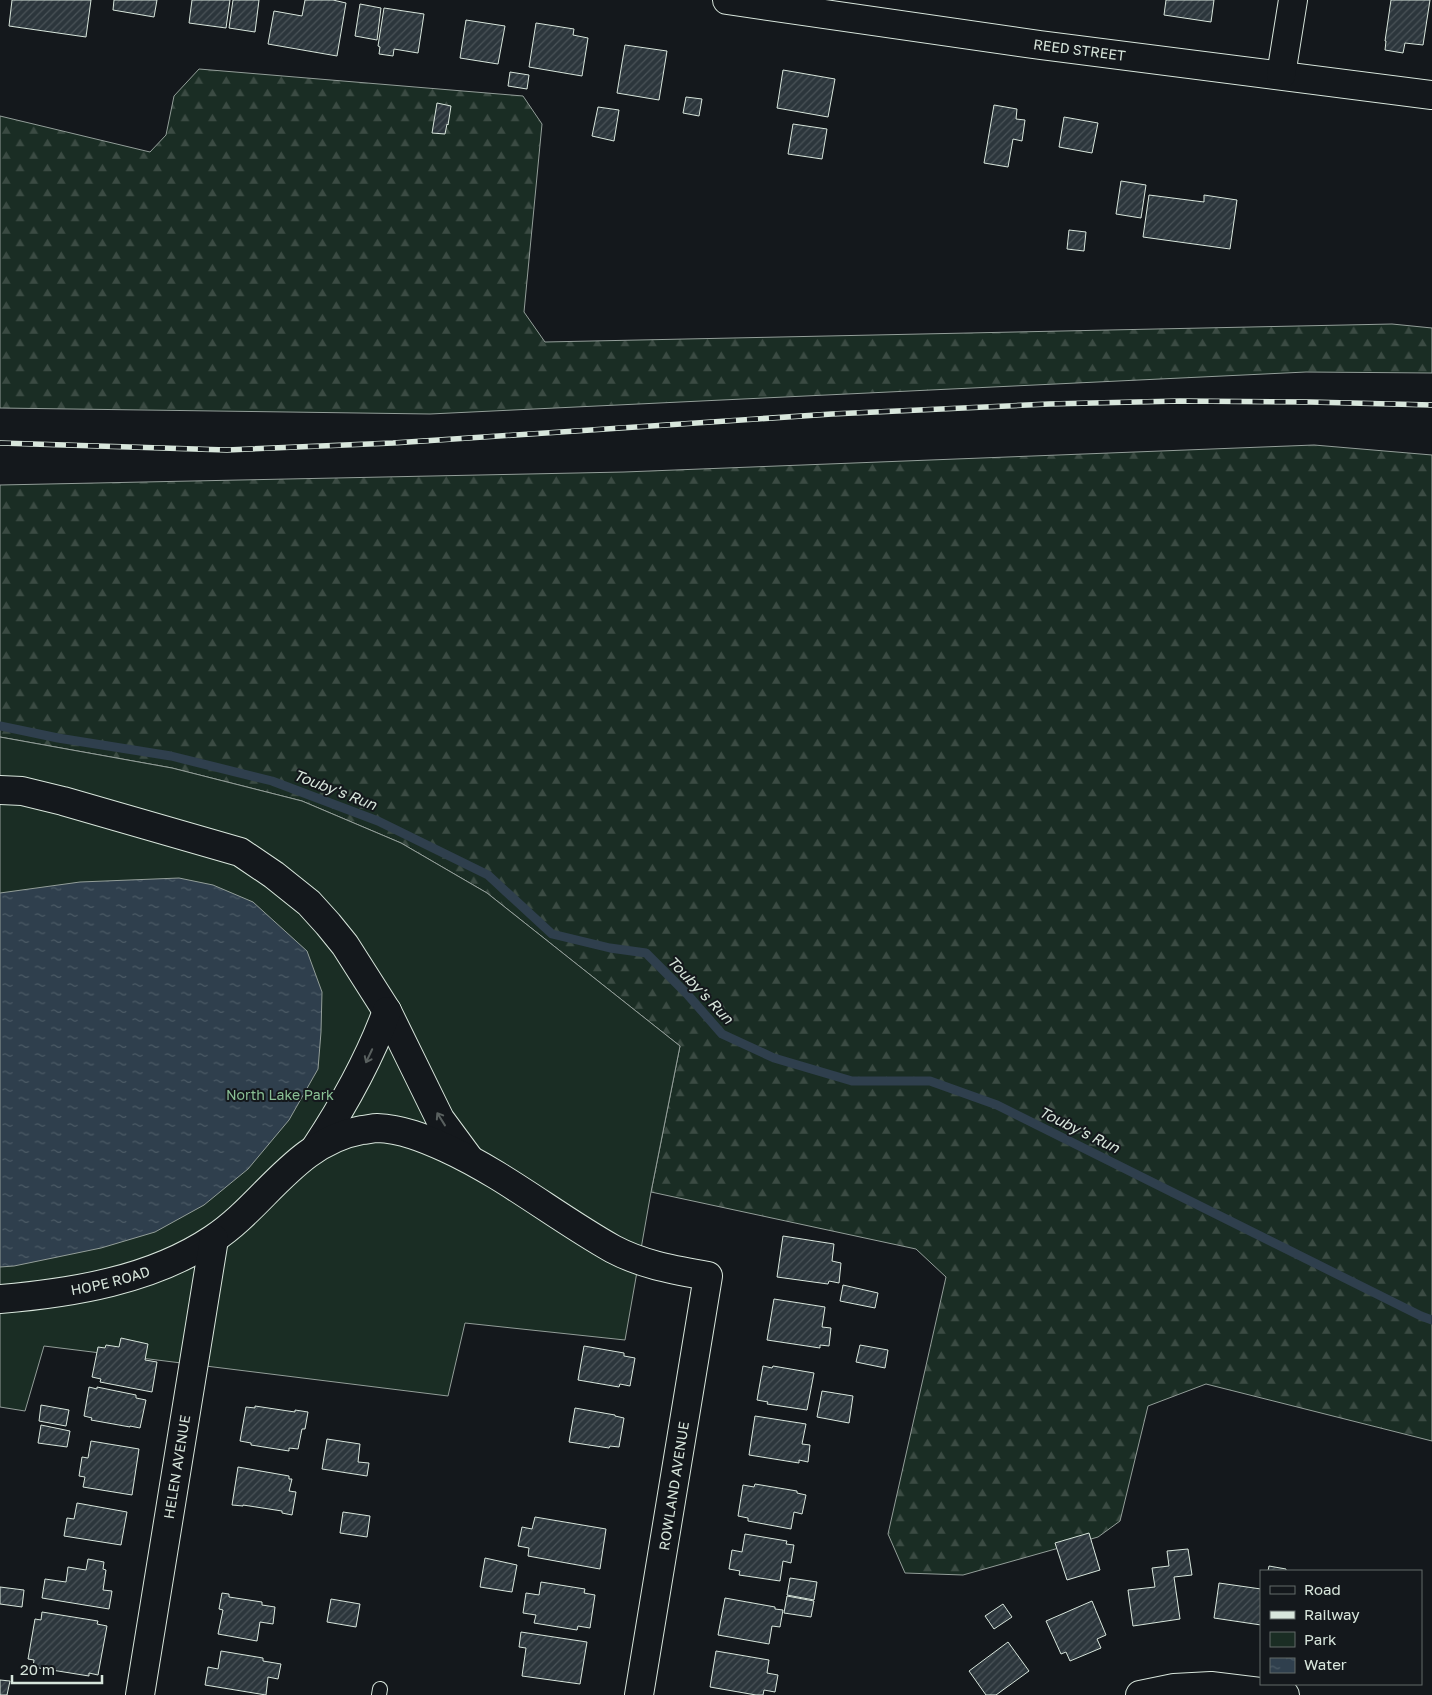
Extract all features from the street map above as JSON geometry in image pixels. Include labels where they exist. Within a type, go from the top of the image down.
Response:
[{"type":"street","name":"REED STREET","points":[[727,0],[1040,45],[1432,95]]},
{"type":"street","points":[[1281,76],[1293,0]]},
{"type":"street","points":[[0,790],[22,791],[63,801],[240,852],[274,875],[309,903],[344,945],[387,1011],[440,1119],[468,1159]]},
{"type":"street","points":[[316,1147],[342,1107],[368,1059],[387,1011]]},
{"type":"street","points":[[316,1147],[348,1133],[376,1128],[399,1131],[424,1139],[468,1159]]},
{"type":"street","name":"HOPE ROAD","points":[[0,1299],[82,1288],[129,1276],[172,1262],[214,1239],[316,1147]]},
{"type":"street","name":"ROWLAND AVENUE","points":[[468,1159],[614,1249],[653,1266],[708,1276],[640,1695]]},
{"type":"street","name":"HELEN AVENUE","points":[[140,1695],[214,1239]]},
{"type":"street","points":[[1140,1695],[1174,1688],[1211,1686],[1286,1695]]},
{"type":"green space","points":[[199,69],[523,96],[542,124],[524,312],[545,342],[1392,324],[1432,328],[1432,373],[1306,372],[430,414],[0,408],[0,116],[150,152],[166,135],[174,96]]},
{"type":"green space","points":[[1314,445],[1432,455],[1432,1441],[1206,1384],[1148,1406],[1120,1521],[1098,1537],[963,1575],[905,1573],[888,1534],[946,1277],[916,1249],[651,1192],[680,1046],[487,893],[401,843],[302,801],[172,768],[0,737],[0,485],[624,472]]},
{"type":"green space","name":"North Lake Park","points":[[0,737],[172,768],[302,801],[401,843],[487,893],[680,1046],[651,1192],[625,1340],[465,1323],[448,1396],[44,1346],[25,1411],[0,1407]]},
{"type":"water","points":[[179,878],[213,885],[253,902],[307,951],[322,992],[318,1069],[289,1120],[248,1169],[204,1205],[155,1232],[101,1248],[14,1266],[0,1267],[0,893],[80,882]]},
{"type":"building","points":[[12,0],[91,0],[86,37],[9,26]]},
{"type":"building","points":[[114,0],[157,0],[154,17],[113,10]]},
{"type":"building","points":[[192,0],[230,0],[226,28],[189,23]]},
{"type":"building","points":[[233,0],[259,0],[255,32],[229,28]]},
{"type":"building","points":[[305,0],[333,0],[346,3],[337,56],[268,44],[274,11],[302,16]]},
{"type":"building","points":[[1166,0],[1214,0],[1211,22],[1164,15]]},
{"type":"building","points":[[1391,0],[1430,0],[1423,45],[1405,43],[1403,53],[1385,50]]},
{"type":"building","points":[[360,4],[381,8],[377,40],[355,36]]},
{"type":"building","points":[[384,8],[424,14],[418,53],[394,49],[393,56],[379,54],[380,47],[378,46]]},
{"type":"building","points":[[466,20],[505,26],[498,64],[460,58]]},
{"type":"building","points":[[536,23],[574,29],[573,35],[588,38],[582,76],[529,67]]},
{"type":"building","points":[[625,45],[667,51],[659,100],[617,93]]},
{"type":"building","points":[[783,70],[835,79],[828,117],[777,108]]},
{"type":"building","points":[[510,72],[529,75],[527,89],[508,86]]},
{"type":"building","points":[[686,97],[702,99],[699,116],[683,113]]},
{"type":"building","points":[[437,103],[451,106],[445,134],[432,133]]},
{"type":"building","points":[[994,105],[1017,109],[1016,119],[1025,120],[1022,141],[1013,139],[1008,167],[984,163]]},
{"type":"building","points":[[598,107],[619,110],[614,141],[592,136]]},
{"type":"building","points":[[1064,117],[1098,123],[1092,153],[1059,147]]},
{"type":"building","points":[[793,124],[827,129],[822,159],[788,154]]},
{"type":"building","points":[[1121,181],[1146,185],[1141,218],[1116,214]]},
{"type":"building","points":[[1149,195],[1204,202],[1204,195],[1237,200],[1230,249],[1143,237]]},
{"type":"building","points":[[1069,230],[1086,232],[1084,251],[1067,249]]},
{"type":"building","points":[[783,1236],[834,1244],[832,1261],[841,1263],[839,1283],[829,1281],[828,1284],[777,1277]]},
{"type":"building","points":[[843,1285],[878,1293],[875,1308],[840,1301]]},
{"type":"building","points":[[774,1299],[825,1307],[822,1327],[831,1328],[829,1346],[820,1345],[820,1348],[767,1340]]},
{"type":"building","points":[[121,1338],[148,1344],[145,1360],[157,1362],[152,1392],[100,1382],[101,1379],[92,1377],[98,1347],[105,1348],[106,1345],[119,1347]]},
{"type":"building","points":[[860,1345],[888,1350],[885,1368],[856,1362]]},
{"type":"building","points":[[584,1346],[624,1353],[624,1356],[635,1358],[630,1386],[620,1384],[619,1387],[578,1380]]},
{"type":"building","points":[[763,1366],[814,1373],[807,1410],[767,1404],[768,1402],[757,1400]]},
{"type":"building","points":[[89,1387],[136,1395],[136,1398],[146,1400],[140,1428],[91,1420],[92,1418],[84,1416]]},
{"type":"building","points":[[822,1391],[853,1396],[849,1423],[817,1417]]},
{"type":"building","points":[[41,1405],[69,1410],[66,1426],[39,1421]]},
{"type":"building","points":[[255,1406],[308,1412],[305,1429],[302,1429],[298,1449],[289,1448],[289,1451],[251,1445],[251,1443],[240,1441],[246,1407],[255,1408]]},
{"type":"building","points":[[575,1408],[624,1418],[619,1447],[610,1446],[609,1448],[569,1442]]},
{"type":"building","points":[[755,1416],[806,1424],[802,1444],[810,1445],[808,1462],[799,1460],[799,1463],[749,1455]]},
{"type":"building","points":[[41,1425],[70,1431],[67,1447],[38,1443]]},
{"type":"building","points":[[327,1439],[360,1444],[358,1462],[369,1463],[367,1476],[322,1469]]},
{"type":"building","points":[[91,1441],[139,1449],[132,1495],[83,1487],[85,1477],[79,1476],[82,1457],[88,1458]]},
{"type":"building","points":[[238,1467],[289,1476],[289,1479],[292,1479],[289,1491],[296,1492],[292,1515],[282,1513],[282,1511],[232,1505]]},
{"type":"building","points":[[755,1484],[797,1491],[797,1493],[806,1495],[802,1514],[794,1512],[791,1529],[748,1521],[748,1518],[738,1516],[743,1485],[754,1487]]},
{"type":"building","points":[[77,1503],[127,1512],[121,1545],[64,1536],[67,1518],[74,1519]]},
{"type":"building","points":[[343,1512],[370,1516],[367,1537],[340,1533]]},
{"type":"building","points":[[535,1517],[606,1529],[600,1569],[528,1556],[529,1548],[518,1546],[522,1527],[532,1529]]},
{"type":"building","points":[[1089,1533],[1100,1570],[1067,1580],[1055,1543]]},
{"type":"building","points":[[745,1534],[787,1541],[786,1544],[794,1545],[791,1563],[783,1561],[780,1581],[739,1575],[740,1571],[729,1569],[732,1550],[742,1552]]},
{"type":"building","points":[[1188,1549],[1192,1575],[1174,1577],[1180,1619],[1133,1626],[1128,1590],[1155,1587],[1152,1568],[1169,1566],[1167,1551]]},
{"type":"building","points":[[485,1558],[517,1565],[512,1592],[480,1587]]},
{"type":"building","points":[[88,1559],[104,1562],[103,1569],[106,1570],[103,1590],[112,1591],[109,1609],[42,1598],[45,1579],[66,1582],[68,1567],[86,1570]]},
{"type":"building","points":[[1269,1566],[1286,1569],[1286,1570],[1268,1570]]},
{"type":"building","points":[[790,1578],[817,1582],[814,1600],[787,1595]]},
{"type":"building","points":[[541,1582],[585,1589],[584,1593],[595,1595],[590,1628],[578,1626],[577,1630],[534,1623],[536,1615],[523,1613],[526,1593],[539,1595]]},
{"type":"building","points":[[1219,1583],[1260,1589],[1260,1625],[1214,1618]]},
{"type":"building","points":[[0,1587],[24,1590],[22,1607],[0,1604]]},
{"type":"building","points":[[222,1593],[229,1594],[229,1597],[262,1602],[262,1605],[275,1607],[273,1624],[260,1622],[257,1641],[218,1634],[223,1610],[219,1609]]},
{"type":"building","points":[[787,1596],[814,1601],[811,1617],[784,1613]]},
{"type":"building","points":[[725,1598],[783,1610],[780,1627],[772,1626],[769,1644],[718,1635]]},
{"type":"building","points":[[331,1599],[360,1604],[356,1627],[327,1622]]},
{"type":"building","points":[[1092,1601],[1106,1635],[1097,1639],[1101,1648],[1070,1661],[1066,1652],[1061,1654],[1046,1621]]},
{"type":"building","points":[[1003,1604],[1012,1617],[994,1629],[985,1616]]},
{"type":"building","points":[[42,1612],[98,1621],[97,1624],[107,1626],[98,1675],[89,1673],[89,1676],[33,1667],[34,1660],[28,1659],[35,1619],[41,1620]]},
{"type":"building","points":[[521,1632],[587,1642],[580,1684],[522,1676],[526,1648],[519,1647]]},
{"type":"building","points":[[1008,1642],[1029,1671],[996,1695],[986,1695],[969,1671]]},
{"type":"building","points":[[221,1651],[263,1658],[263,1661],[281,1664],[278,1679],[268,1677],[266,1695],[205,1685],[208,1667],[218,1669]]},
{"type":"building","points":[[716,1651],[769,1660],[767,1673],[778,1675],[775,1692],[764,1690],[763,1695],[756,1695],[710,1687]]},
{"type":"building","points":[[0,1680],[10,1681],[7,1695],[0,1695]]},
{"type":"waterway","name":"Touby's Run","points":[[0,726],[58,738],[171,756],[272,781],[378,821],[488,875],[552,934],[610,948],[646,953],[687,994],[722,1034],[774,1058],[852,1081],[930,1081],[997,1105],[1432,1320]]},
{"type":"railway","points":[[0,443],[227,450],[393,443],[832,414],[1049,404],[1180,401],[1432,405]]}]
